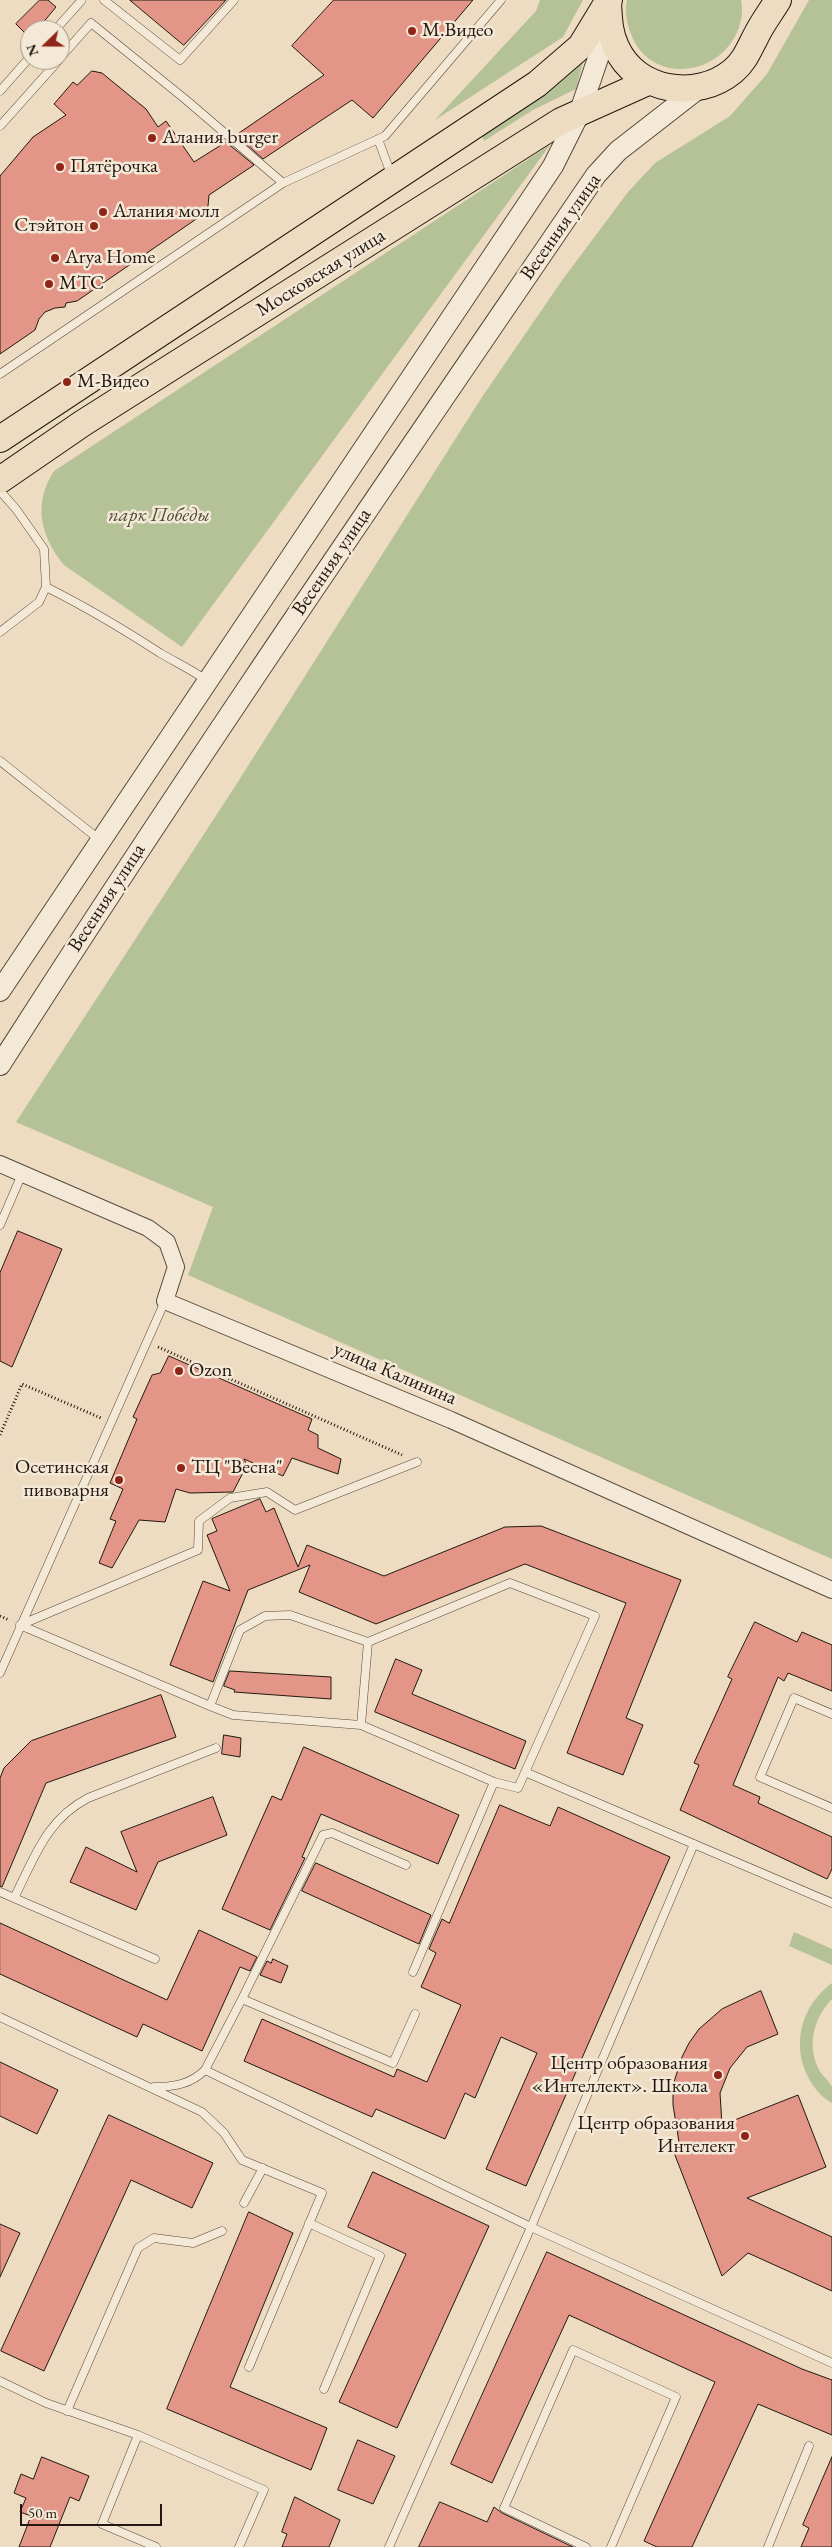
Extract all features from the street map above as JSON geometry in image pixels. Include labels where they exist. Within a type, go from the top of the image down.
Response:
[{"type":"highway","points":[[756,35],[759,0]]},
{"type":"highway","points":[[609,10],[617,49],[631,68],[650,81],[670,88],[699,88],[718,81],[734,70],[747,56],[756,35],[778,0]]},
{"type":"highway","name":"Московская улица","points":[[0,439],[537,84],[581,46],[609,10]]},
{"type":"highway","name":"Московская улица","points":[[0,480],[100,412],[561,121],[650,81]]},
{"type":"street","name":"Весенняя улица","points":[[0,991],[553,166],[579,114],[609,10]]},
{"type":"street","name":"Весенняя улица","points":[[0,1065],[184,780],[596,175],[618,151],[699,88]]},
{"type":"street","points":[[0,1164],[148,1228],[167,1242],[176,1267],[165,1301]]},
{"type":"street","name":"улица Калинина","points":[[165,1301],[452,1420],[832,1590]]},
{"type":"lane","points":[[63,20],[81,0]]},
{"type":"lane","points":[[104,0],[180,60],[234,0]]},
{"type":"lane","points":[[0,374],[283,183],[385,136],[501,0]]},
{"type":"lane","points":[[70,47],[91,23],[185,99],[283,183]]},
{"type":"lane","points":[[0,91],[20,68]]},
{"type":"lane","points":[[0,126],[49,70]]},
{"type":"lane","points":[[378,139],[393,179]]},
{"type":"lane","points":[[0,491],[16,509],[44,549],[46,587],[39,602],[0,632]]},
{"type":"lane","points":[[46,587],[117,625],[162,654],[190,668],[208,681]]},
{"type":"lane","points":[[0,762],[100,840]]},
{"type":"lane","points":[[0,1225],[22,1174]]},
{"type":"lane","points":[[0,1673],[165,1301]]},
{"type":"lane","points":[[20,1625],[198,1550],[199,1521],[230,1498],[266,1492],[296,1510],[417,1462]]},
{"type":"lane","points":[[20,1625],[210,1706],[232,1714],[361,1725],[494,1782],[518,1788],[595,1616],[510,1583],[368,1642],[290,1615],[265,1616],[240,1630],[210,1706]]},
{"type":"lane","points":[[361,1725],[368,1642]]},
{"type":"lane","points":[[832,1714],[794,1698],[760,1777],[832,1808]]},
{"type":"lane","points":[[14,1898],[47,1834],[59,1817],[70,1807],[88,1798],[216,1748]]},
{"type":"lane","points":[[525,1772],[832,1903]]},
{"type":"lane","points":[[413,1972],[494,1782]]},
{"type":"lane","points":[[151,2087],[184,2084],[205,2070],[323,1835],[332,1833],[406,1865]]},
{"type":"lane","points":[[389,2547],[530,2227],[694,1844]]},
{"type":"lane","points":[[0,1892],[155,1959]]},
{"type":"lane","points":[[242,1999],[393,2063],[415,2014]]},
{"type":"lane","points":[[0,2017],[202,2112],[224,2133],[242,2160],[322,2193],[249,2367]]},
{"type":"lane","points":[[205,2070],[530,2227],[832,2363]]},
{"type":"lane","points":[[244,2203],[263,2168]]},
{"type":"lane","points":[[309,2223],[380,2256],[324,2389]]},
{"type":"lane","points":[[67,2411],[138,2248],[154,2238],[193,2242],[222,2231]]},
{"type":"lane","points":[[586,2547],[504,2508],[573,2350],[676,2397],[611,2547]]},
{"type":"lane","points":[[0,2382],[67,2411],[138,2435],[264,2490],[238,2547]]},
{"type":"lane","points":[[138,2435],[102,2524],[156,2547]]},
{"type":"lane","points":[[768,2547],[809,2446]]},
{"type":"path","points":[[156,1346],[417,1462]]},
{"type":"path","points":[[0,1435],[22,1384],[110,1422]]},
{"type":"green space","points":[[540,0],[583,0],[563,37],[435,120],[536,11]]},
{"type":"green space","points":[[627,0],[741,0],[741,17],[739,27],[731,44],[718,56],[703,65],[686,69],[670,68],[654,62],[641,51],[628,26]]},
{"type":"green space","points":[[809,0],[832,0],[832,1559],[188,1275],[213,1207],[16,1122],[234,788],[482,397],[563,279],[628,192],[655,163],[730,116],[767,74]]},
{"type":"green space","points":[[584,57],[576,89],[533,110],[484,141],[482,136]]},
{"type":"green space","name":"парк Победы","points":[[550,145],[182,647],[64,565],[49,543],[42,519],[43,495],[54,471]]},
{"type":"green space","points":[[794,1932],[832,1949],[832,1965],[789,1946]]},
{"type":"green space","points":[[832,1983],[832,1999],[817,2022],[814,2031],[813,2050],[818,2068],[832,2087],[832,2103],[818,2092],[808,2077],[800,2051],[800,2038],[802,2026],[813,2002]]},
{"type":"building","points":[[40,0],[48,0],[56,7],[45,20],[20,20]]},
{"type":"building","points":[[130,0],[226,0],[184,45]]},
{"type":"building","points":[[334,0],[473,0],[373,118],[352,100],[263,159],[236,135],[324,75],[292,46]]},
{"type":"building","points":[[20,20],[20,28],[16,24]]},
{"type":"building","name":"Алания молл","points":[[92,71],[102,73],[146,109],[158,127],[166,121],[194,162],[226,142],[254,165],[209,195],[205,213],[77,301],[66,303],[65,307],[45,312],[39,319],[35,330],[0,354],[0,176],[33,137],[66,115],[54,104],[73,82],[77,85]]},
{"type":"building","points":[[18,1231],[62,1249],[12,1367],[0,1361],[0,1273]]},
{"type":"building","name":"ТЦ \"Весна\"","points":[[169,1356],[312,1419],[308,1430],[318,1435],[318,1448],[341,1459],[338,1474],[292,1458],[283,1476],[244,1459],[247,1465],[233,1492],[190,1493],[176,1489],[165,1522],[139,1520],[112,1568],[99,1563],[116,1521],[110,1519],[123,1489],[110,1483],[137,1419],[133,1417],[152,1375],[160,1373]]},
{"type":"building","points":[[260,1499],[266,1512],[274,1508],[298,1567],[307,1545],[384,1576],[505,1527],[541,1526],[681,1580],[626,1718],[643,1725],[623,1775],[567,1753],[626,1603],[525,1564],[376,1624],[299,1592],[310,1565],[248,1590],[213,1682],[170,1665],[203,1581],[230,1591],[207,1535],[217,1531],[212,1519]]},
{"type":"building","points":[[755,1622],[797,1642],[802,1632],[832,1645],[832,1691],[788,1673],[784,1681],[778,1677],[733,1785],[760,1797],[758,1803],[832,1837],[832,1869],[827,1879],[680,1810],[699,1765],[694,1763],[732,1679],[728,1677]]},
{"type":"building","points":[[396,1659],[422,1670],[412,1694],[526,1741],[515,1769],[375,1712]]},
{"type":"building","points":[[230,1671],[331,1677],[331,1699],[234,1692],[235,1690],[224,1686]]},
{"type":"building","points":[[161,1695],[176,1737],[46,1783],[2,1887],[0,1886],[0,1778],[4,1768],[31,1741]]},
{"type":"building","points":[[224,1735],[241,1738],[240,1757],[222,1754]]},
{"type":"building","points":[[304,1747],[459,1815],[438,1864],[321,1814],[302,1857],[305,1858],[270,1930],[222,1909],[272,1796],[281,1800]]},
{"type":"building","points":[[213,1797],[227,1835],[158,1862],[136,1910],[70,1882],[86,1847],[137,1872],[121,1832]]},
{"type":"building","points":[[500,1805],[550,1826],[558,1807],[670,1857],[526,2186],[486,2169],[537,2053],[501,2037],[475,2098],[465,2093],[445,2139],[376,2109],[372,2117],[244,2061],[262,2019],[394,2077],[397,2069],[427,2082],[461,2005],[421,1987],[436,1953],[429,1949],[442,1919],[449,1923]]},
{"type":"building","points":[[316,1863],[431,1915],[419,1944],[302,1891]]},
{"type":"building","points":[[0,1923],[167,2000],[199,1930],[257,1957],[250,1971],[240,1967],[202,2051],[143,2024],[137,2037],[0,1974]]},
{"type":"building","points":[[273,1959],[288,1966],[281,1983],[260,1975],[267,1961],[271,1963]]},
{"type":"building","name":"Центр образования Интелект","points":[[761,1991],[778,2034],[747,2047],[730,2068],[720,2093],[722,2125],[798,2095],[826,2167],[747,2198],[832,2237],[832,2291],[748,2253],[722,2276],[671,2145],[679,2142],[673,2105],[673,2085],[682,2057],[689,2043],[699,2029],[722,2009]]},
{"type":"building","points":[[0,2062],[58,2090],[37,2134],[0,2116]]},
{"type":"building","points":[[109,2115],[213,2163],[192,2208],[131,2180],[44,2371],[1,2351]]},
{"type":"building","points":[[373,2172],[489,2226],[397,2428],[339,2402],[406,2254],[348,2227]]},
{"type":"building","points":[[249,2212],[293,2233],[230,2387],[327,2428],[311,2470],[167,2409]]},
{"type":"building","points":[[0,2224],[20,2233],[0,2277]]},
{"type":"building","points":[[547,2252],[802,2369],[832,2380],[832,2435],[758,2404],[692,2547],[657,2547],[644,2541],[715,2382],[569,2315],[492,2483],[451,2464]]},
{"type":"building","points":[[358,2440],[395,2456],[373,2504],[338,2490]]},
{"type":"building","points":[[42,2457],[89,2476],[79,2501],[70,2497],[50,2547],[19,2547],[31,2516],[20,2512],[26,2498],[14,2493],[21,2474],[33,2479]]},
{"type":"building","points":[[832,2457],[832,2547],[801,2547],[809,2528],[803,2525]]},
{"type":"building","points":[[295,2497],[340,2520],[329,2547],[282,2547],[287,2534],[282,2532]]},
{"type":"building","points":[[440,2502],[487,2522],[494,2507],[502,2513],[573,2547],[419,2547]]},
{"type":"place","name":"М.Видео","points":[[412,31]]},
{"type":"place","name":"Алания burger","points":[[152,138]]},
{"type":"place","name":"Пятёрочка","points":[[60,167]]},
{"type":"place","name":"Алания молл","points":[[103,212]]},
{"type":"place","name":"Стэйтон","points":[[94,226]]},
{"type":"place","name":"Arya Home","points":[[55,258]]},
{"type":"place","name":"МТС","points":[[49,284]]},
{"type":"place","name":"М-Видео","points":[[67,382]]},
{"type":"place","name":"Ozon","points":[[179,1371]]},
{"type":"place","name":"ТЦ \"Весна\"","points":[[181,1468]]},
{"type":"place","name":"Осетинская пивоварня","points":[[119,1480]]},
{"type":"place","name":"Центр образования «Интеллект». Школа","points":[[718,2075]]},
{"type":"place","name":"Центр образования Интелект","points":[[745,2136]]}]
